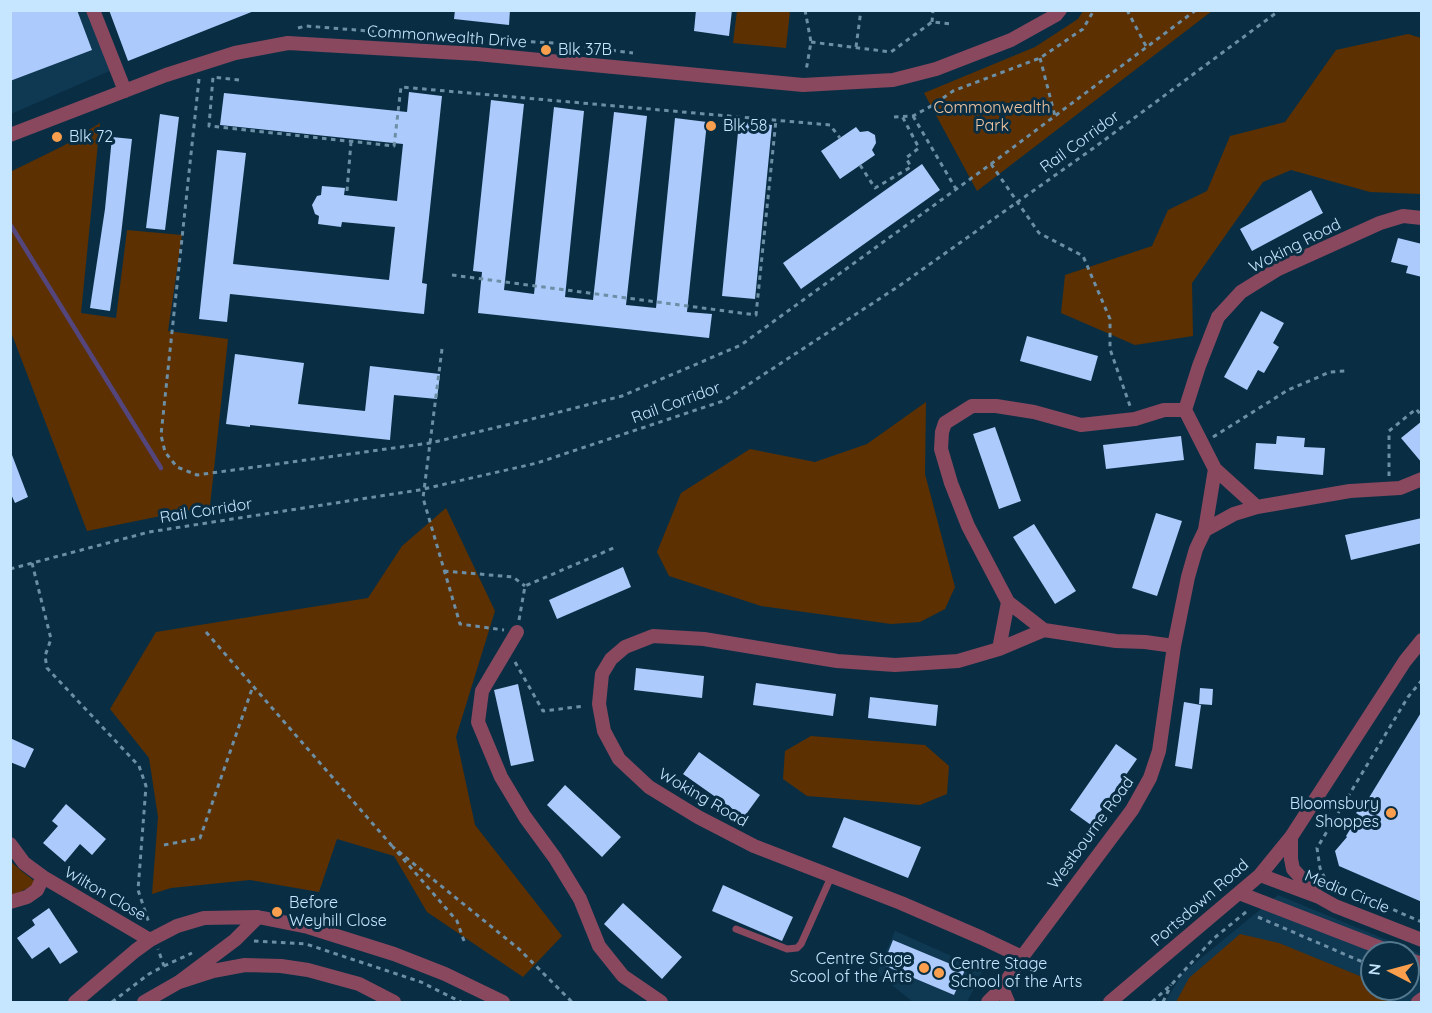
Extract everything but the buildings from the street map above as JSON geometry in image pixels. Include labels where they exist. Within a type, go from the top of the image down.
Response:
[{"type":"street","points":[[93,10],[125,91]]},
{"type":"street","name":"Commonwealth Drive","points":[[10,135],[166,75],[235,53],[288,43],[477,54],[804,85],[893,80],[936,69],[1011,40],[1056,15],[1060,10]]},
{"type":"street","name":"Woking Road","points":[[1185,410],[1218,317],[1241,292],[1278,269],[1380,223],[1403,216],[1422,218]]},
{"type":"street","points":[[1174,646],[1116,641],[1044,630],[1008,602],[968,526],[951,483],[940,449],[945,423],[972,406],[996,406],[1034,412],[1081,425],[1135,419],[1164,410],[1185,410],[1215,469],[1257,507]]},
{"type":"street","points":[[1205,530],[1215,469]]},
{"type":"street","points":[[1205,530],[1234,514],[1257,507],[1350,491],[1401,488],[1422,479]]},
{"type":"street","name":"Westbourne Road","points":[[990,1001],[1002,988],[1022,957],[1132,810],[1150,778],[1159,751],[1174,646],[1188,577],[1196,549],[1205,530]]},
{"type":"street","points":[[999,649],[1008,602]]},
{"type":"street","points":[[999,649],[1044,630]]},
{"type":"street","points":[[517,632],[482,691],[478,722],[501,777],[580,899],[599,946],[623,976],[661,1002]]},
{"type":"street","name":"Woking Road","points":[[999,649],[958,661],[895,665],[837,661],[704,639],[654,636],[626,646],[611,659],[602,674],[599,704],[604,731],[619,759],[649,787],[698,817],[754,846],[901,903],[1022,957]]},
{"type":"street","name":"Portsdown Road","points":[[1110,1002],[1260,875],[1291,837],[1405,661],[1422,640]]},
{"type":"street","points":[[1291,837],[1293,869],[1319,897]]},
{"type":"street","name":"Wilton Close","points":[[10,844],[24,863],[43,878],[152,939]]},
{"type":"street","name":"Media Circle","points":[[1260,875],[1422,940]]},
{"type":"street","name":"Wilton Close","points":[[10,902],[27,897],[37,890],[43,878]]},
{"type":"street","points":[[1239,893],[1363,941]]},
{"type":"street","points":[[144,1002],[179,982],[235,940],[258,917]]},
{"type":"street","points":[[75,1002],[152,939],[177,926],[204,918],[258,917],[308,927],[394,954],[446,974],[503,1002]]},
{"type":"street","points":[[179,982],[213,971],[245,965],[281,966],[308,969],[358,984],[394,1002]]},
{"type":"street","points":[[1002,988],[1008,1002]]},
{"type":"street","points":[[1418,1002],[1422,999]]},
{"type":"lane","points":[[736,929],[787,949],[797,948],[801,944],[831,877]]},
{"type":"path","points":[[804,85],[811,42],[805,10]]},
{"type":"path","points":[[856,47],[861,10]]},
{"type":"path","points":[[932,22],[933,10]]},
{"type":"path","points":[[894,117],[913,116],[953,91],[1040,58],[1083,29],[1094,10]]},
{"type":"path","points":[[1127,10],[1147,48]]},
{"type":"path","points":[[199,77],[161,435],[165,452],[177,467],[197,475],[431,442],[622,396],[741,345],[991,164],[1196,10]]},
{"type":"path","name":"Rail Corridor","points":[[10,569],[148,532],[423,489],[537,463],[723,401],[899,286],[1280,10]]},
{"type":"path","points":[[811,42],[891,52],[932,22],[952,24]]},
{"type":"path","points":[[1040,58],[1055,116]]},
{"type":"path","points":[[239,80],[213,77],[209,126],[394,146],[401,87],[830,125],[840,138]]},
{"type":"path","points":[[860,165],[875,188],[911,167],[906,158],[919,148],[902,116]]},
{"type":"path","points":[[913,116],[956,189]]},
{"type":"path","points":[[452,275],[756,315],[776,120]]},
{"type":"path","points":[[347,191],[351,141]]},
{"type":"path","points":[[991,164],[1040,233],[1083,256],[1110,319],[1110,349],[1135,419]]},
{"type":"path","points":[[442,349],[423,498],[460,624],[517,632],[525,586]]},
{"type":"path","points":[[1202,444],[1288,390],[1330,372],[1346,370]]},
{"type":"path","points":[[1389,489],[1389,431],[1416,409],[1422,416]]},
{"type":"path","points":[[525,586],[616,547]]},
{"type":"path","points":[[32,564],[51,639],[45,656],[47,668],[139,766],[146,786],[138,890],[152,939]]},
{"type":"path","points":[[444,571],[513,577],[525,586]]},
{"type":"path","points":[[206,632],[457,921],[464,941]]},
{"type":"path","points":[[506,648],[543,711],[599,704]]},
{"type":"path","points":[[1422,680],[1408,697],[1317,848],[1320,868],[1326,881],[1422,922]]},
{"type":"path","points":[[164,845],[200,838],[253,686]]},
{"type":"path","points":[[393,847],[519,949],[572,1002]]},
{"type":"path","points":[[1152,1002],[1172,984],[1213,939],[1246,912],[1226,904]]},
{"type":"path","points":[[1257,917],[1360,961]]},
{"type":"path","points":[[112,1002],[149,974],[164,966],[162,960]]},
{"type":"path","points":[[1163,1002],[1172,984]]},
{"type":"shaded area","points":[[11,11],[99,11],[121,66],[11,114]]},
{"type":"shaded area","points":[[1278,895],[1389,941],[1360,941],[1360,1001],[1420,1001],[1421,954],[1421,1002],[1165,1002],[1183,973]]},
{"type":"shaded area","points":[[895,931],[983,970],[967,1002],[913,1002],[877,973]]},
{"type":"green space","points":[[737,11],[790,11],[786,48],[733,43]]},
{"type":"green space","name":"Commonwealth Park","points":[[1083,11],[1212,11],[977,191],[924,93],[1035,47],[1078,19]]},
{"type":"green space","points":[[1408,34],[1421,38],[1421,194],[1370,192],[1291,170],[1263,182],[1192,283],[1193,336],[1135,345],[1061,313],[1065,275],[1152,246],[1168,210],[1207,191],[1230,136],[1285,122],[1336,50]]},
{"type":"green space","points":[[100,123],[81,313],[116,318],[127,230],[182,235],[168,331],[228,339],[210,506],[87,531],[11,332],[10,172],[63,146]]},
{"type":"green space","points":[[926,402],[925,474],[955,587],[945,609],[920,622],[891,624],[761,606],[669,576],[657,552],[681,493],[750,449],[815,462],[867,444]]},
{"type":"green space","points":[[446,508],[495,611],[456,737],[475,825],[562,936],[523,977],[427,912],[394,856],[337,839],[319,892],[250,880],[171,888],[152,894],[158,817],[149,758],[110,709],[156,632],[368,598],[402,546]]},
{"type":"green space","points":[[811,736],[925,745],[949,766],[947,794],[920,805],[807,796],[783,779],[785,751]]},
{"type":"green space","points":[[10,861],[24,873],[37,883],[11,895]]},
{"type":"green space","points":[[1240,934],[1279,943],[1360,976],[1360,1001],[1392,1002],[1176,1002],[1189,978]]},
{"type":"waterway","points":[[10,224],[161,468]]},
{"type":"place","name":"Blk 37B","points":[[546,50]]},
{"type":"place","name":"Blk 58","points":[[711,126]]},
{"type":"place","name":"Blk 72","points":[[57,137]]},
{"type":"place","name":"Bloomsbury Shoppes","points":[[1391,813]]},
{"type":"place","name":"Before Weyhill Close","points":[[277,912]]},
{"type":"place","name":"Centre Stage Scool of the Arts","points":[[924,968]]},
{"type":"place","name":"Centre Stage School of the Arts","points":[[939,973]]}]
